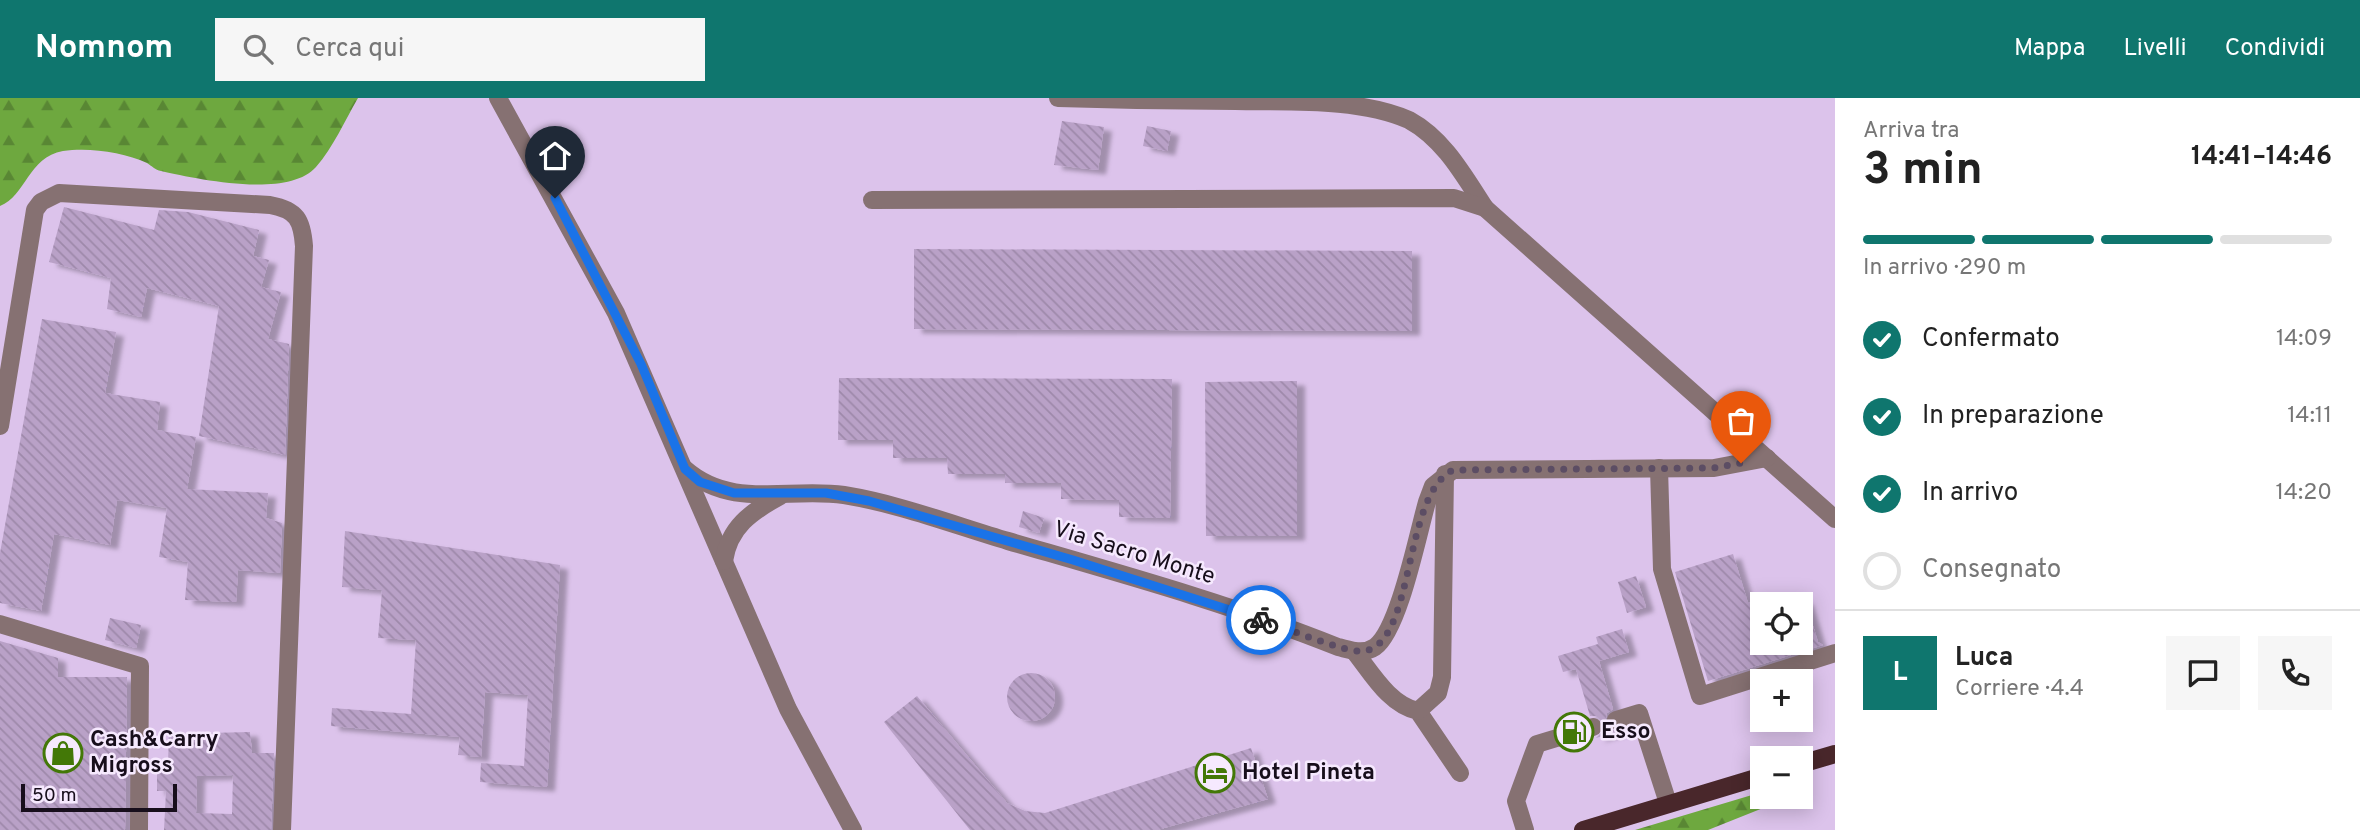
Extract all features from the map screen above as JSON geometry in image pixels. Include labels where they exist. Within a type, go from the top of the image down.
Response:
[{"type":"main road","points":[[1813,760],[1835,754]]},
{"type":"main road","points":[[1583,830],[1750,779]]},
{"type":"street","points":[[498,98],[616,313],[788,709],[853,830]]},
{"type":"street","points":[[1058,98],[1323,102],[1372,106],[1400,115],[1425,130],[1457,165],[1485,208],[1835,519]]},
{"type":"street","points":[[0,426],[36,210],[41,202],[59,193],[270,205],[295,213],[301,221],[304,246],[282,830]]},
{"type":"street","points":[[872,200],[1454,198],[1485,208]]},
{"type":"street","points":[[1460,772],[1418,711],[1408,709],[1385,690],[1354,651],[1374,648],[1386,637],[1395,616],[1433,486],[1445,474],[1473,467],[1714,468],[1767,457]]},
{"type":"street","points":[[1659,468],[1662,569],[1700,696],[1835,653]]},
{"type":"street","name":"Via Sacro Monte","points":[[685,469],[713,489],[736,493],[826,493],[869,501],[1073,560],[1354,651]]},
{"type":"street","points":[[1418,711],[1438,693],[1442,677],[1445,474]]},
{"type":"street","points":[[724,562],[727,545],[734,530],[761,506],[783,494]]},
{"type":"street","points":[[0,624],[141,666],[139,830]]},
{"type":"street","points":[[1616,720],[1639,713],[1668,803]]},
{"type":"street","points":[[1525,830],[1516,801],[1537,744],[1593,727]]},
{"type":"green space","points":[[0,98],[358,98],[322,159],[303,177],[264,184],[218,182],[159,170],[138,159],[117,153],[73,150],[51,155],[42,161],[16,194],[0,206]]},
{"type":"green space","points":[[1750,796],[1750,809],[1760,809],[1708,830],[1635,830]]},
{"type":"building","points":[[1062,121],[1104,127],[1098,170],[1054,165]]},
{"type":"building","points":[[1147,126],[1171,131],[1167,151],[1143,146]]},
{"type":"building","points":[[64,207],[154,230],[159,210],[188,212],[259,230],[253,256],[269,260],[261,287],[281,292],[268,339],[289,344],[285,455],[199,436],[219,306],[147,288],[141,317],[107,309],[111,278],[49,262]]},
{"type":"building","points":[[914,249],[1412,251],[1412,331],[914,329]]},
{"type":"building","points":[[42,319],[116,332],[105,393],[160,402],[157,430],[196,437],[187,489],[268,493],[266,518],[282,523],[280,573],[238,570],[236,602],[185,600],[188,562],[159,557],[167,508],[117,500],[110,545],[54,534],[41,611],[0,603],[0,553]]},
{"type":"building","points":[[839,378],[1172,379],[1170,518],[1119,517],[1119,500],[1061,499],[1061,483],[1005,483],[1005,474],[948,474],[947,458],[893,458],[893,440],[838,440]]},
{"type":"building","points":[[1297,381],[1297,536],[1206,536],[1205,382]]},
{"type":"building","points":[[1023,511],[1044,518],[1039,533],[1019,527]]},
{"type":"building","points":[[345,531],[560,565],[547,787],[480,782],[481,763],[524,766],[528,695],[485,692],[481,757],[458,755],[460,737],[331,726],[332,708],[411,714],[416,640],[378,638],[382,590],[342,587]]},
{"type":"building","points":[[1733,554],[1750,602],[1750,655],[1791,655],[1708,681],[1675,572]]},
{"type":"building","points":[[1636,576],[1646,607],[1627,613],[1618,582]]},
{"type":"building","points":[[110,618],[141,625],[136,648],[105,640]]},
{"type":"building","points":[[1813,626],[1818,642],[1823,645],[1813,648]]},
{"type":"building","points":[[1622,629],[1629,652],[1599,661],[1613,709],[1607,713],[1605,723],[1609,729],[1619,731],[1596,738],[1604,730],[1604,723],[1596,716],[1590,716],[1576,669],[1563,672],[1558,656],[1598,644],[1596,637]]},
{"type":"building","name":"Cash&Carry Migross","points":[[0,641],[58,658],[58,677],[127,677],[125,830],[0,830]]},
{"type":"building","points":[[1031,673],[1040,674],[1048,680],[1054,688],[1054,706],[1048,714],[1040,720],[1031,721],[1022,720],[1014,714],[1008,706],[1007,697],[1008,688],[1014,680],[1022,674]]},
{"type":"building","name":"Hotel Pineta","points":[[917,696],[1007,803],[1025,811],[1045,813],[1251,748],[1268,799],[1157,830],[970,830],[884,722]]},
{"type":"building","points":[[250,732],[252,753],[274,753],[271,830],[164,830],[166,791],[157,791],[157,767],[168,762],[169,734]],"holes":[[[233,775],[232,814],[196,813],[197,776]]]},
{"type":"way so far","points":[[1261,620],[1354,651],[1363,652],[1374,648],[1386,637],[1395,616],[1433,486],[1453,470],[1473,467],[1714,468],[1741,463]]},
{"type":"place","name":"Esso","points":[[1574,732]]},
{"type":"place","name":"Cash&Carry Migross","points":[[63,753]]},
{"type":"place","name":"Hotel Pineta","points":[[1215,773]]},
{"type":"route","points":[[555,198],[641,364],[685,469],[700,482],[713,489],[734,493],[826,493],[869,501],[1073,560],[1261,620]]}]
